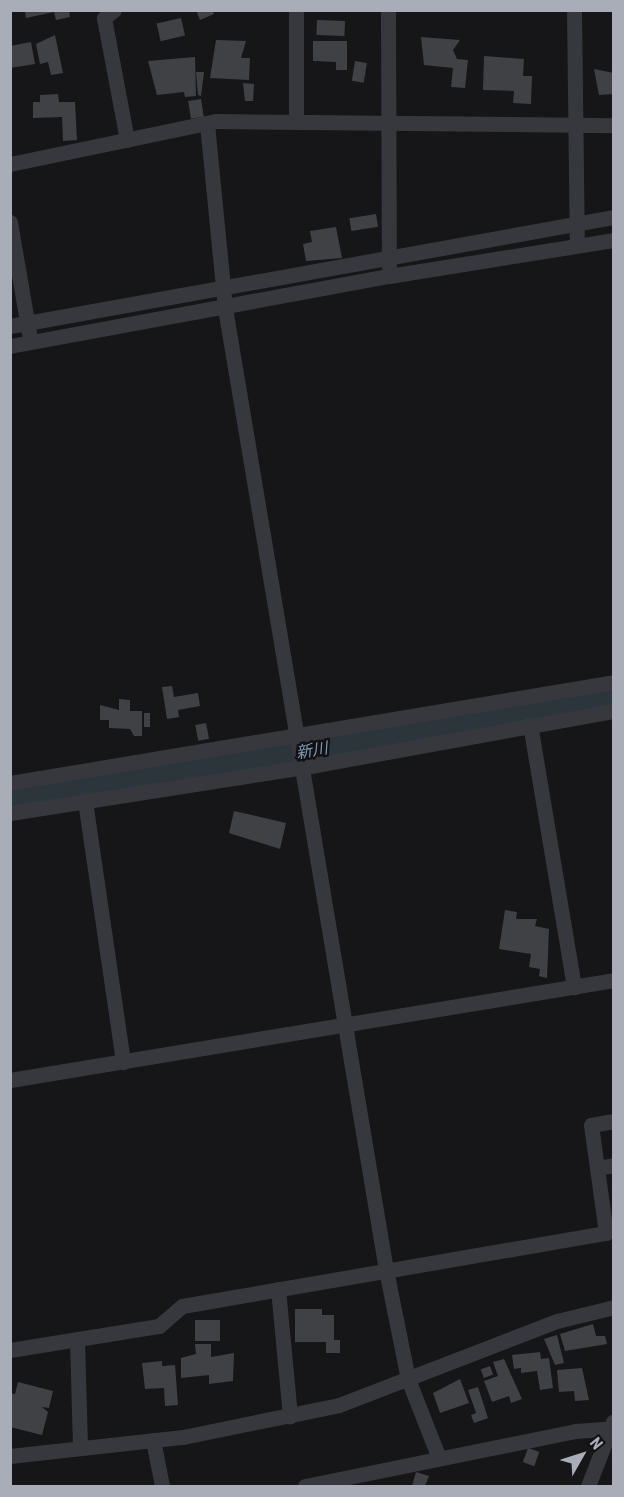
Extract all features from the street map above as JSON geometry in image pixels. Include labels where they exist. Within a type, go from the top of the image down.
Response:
[{"type":"street","points":[[114,10],[104,18],[127,140]]},
{"type":"street","points":[[296,10],[296,122]]},
{"type":"street","points":[[388,10],[389,276]]},
{"type":"street","points":[[574,10],[577,244]]},
{"type":"street","points":[[10,164],[207,124],[296,122],[388,125],[614,125]]},
{"type":"street","points":[[207,124],[225,308],[297,739],[305,767],[344,1025],[386,1270],[408,1379],[439,1458]]},
{"type":"street","points":[[10,326],[577,221],[614,217]]},
{"type":"street","points":[[10,222],[30,342]]},
{"type":"street","points":[[10,346],[389,276],[577,244],[614,240]]},
{"type":"street","points":[[10,783],[297,739],[614,682]]},
{"type":"street","points":[[10,813],[305,767],[530,724],[614,711]]},
{"type":"street","points":[[530,724],[574,987]]},
{"type":"street","points":[[85,801],[123,1062]]},
{"type":"street","points":[[10,1080],[614,980]]},
{"type":"street","points":[[10,1350],[159,1326],[182,1306],[606,1233],[591,1125],[614,1121]]},
{"type":"street","points":[[597,1168],[614,1165]]},
{"type":"street","points":[[278,1289],[290,1416]]},
{"type":"street","points":[[10,1456],[153,1440],[339,1405],[558,1321],[614,1307]]},
{"type":"street","points":[[77,1339],[80,1448]]},
{"type":"street","points":[[305,1486],[612,1425]]},
{"type":"street","points":[[588,1486],[612,1425]]},
{"type":"street","points":[[153,1440],[162,1486]]},
{"type":"building","points":[[15,10],[69,10],[70,17],[56,20],[54,12],[26,18],[25,12]]},
{"type":"building","points":[[196,10],[212,10],[214,14],[200,20]]},
{"type":"building","points":[[181,18],[185,36],[161,41],[157,24]]},
{"type":"building","points":[[317,20],[345,21],[344,36],[316,35]]},
{"type":"building","points":[[55,35],[63,73],[51,75],[48,62],[40,64],[36,44]]},
{"type":"building","points":[[421,37],[460,40],[453,50],[457,59],[468,60],[465,88],[451,87],[453,68],[424,65]]},
{"type":"building","points":[[216,40],[246,41],[241,58],[250,58],[249,80],[210,78]]},
{"type":"building","points":[[313,41],[347,41],[347,70],[336,70],[336,62],[313,61]]},
{"type":"building","points":[[31,42],[35,64],[10,68],[10,46]]},
{"type":"building","points":[[484,56],[524,59],[523,76],[532,76],[531,104],[513,103],[514,91],[483,90]]},
{"type":"building","points":[[195,57],[196,96],[185,97],[184,92],[157,95],[148,61]]},
{"type":"building","points":[[355,61],[367,63],[364,83],[352,81]]},
{"type":"building","points":[[594,69],[614,73],[614,94],[599,95]]},
{"type":"building","points":[[196,72],[204,72],[201,96],[198,95]]},
{"type":"building","points":[[243,83],[254,84],[253,101],[245,101]]},
{"type":"building","points":[[58,94],[59,102],[75,102],[77,140],[63,141],[62,117],[33,118],[33,102],[40,102],[40,95]]},
{"type":"building","points":[[201,99],[204,117],[191,119],[188,101]]},
{"type":"building","points":[[376,214],[378,227],[351,231],[349,218]]},
{"type":"building","points":[[336,227],[342,258],[306,261],[303,244],[312,242],[310,231]]},
{"type":"building","points":[[172,686],[174,697],[198,693],[200,706],[178,710],[179,717],[167,719],[162,687]]},
{"type":"building","points":[[119,699],[130,700],[130,711],[142,711],[142,736],[134,736],[130,729],[109,728],[109,720],[100,720],[100,705],[119,710]]},
{"type":"building","points":[[144,713],[150,713],[150,727],[144,727]]},
{"type":"building","points":[[206,723],[209,739],[198,741],[195,725]]},
{"type":"building","points":[[234,811],[286,823],[280,849],[229,833]]},
{"type":"building","points":[[505,910],[517,912],[516,919],[537,919],[535,926],[549,929],[547,978],[539,976],[540,969],[529,967],[531,954],[499,949]]},
{"type":"building","points":[[295,1309],[322,1309],[322,1315],[334,1315],[334,1340],[340,1340],[340,1353],[326,1353],[326,1342],[295,1342]]},
{"type":"building","points":[[195,1320],[220,1320],[220,1341],[195,1341]]},
{"type":"building","points":[[593,1324],[596,1336],[605,1336],[607,1344],[565,1351],[560,1334]]},
{"type":"building","points":[[557,1335],[564,1363],[555,1365],[544,1339]]},
{"type":"building","points":[[195,1344],[211,1344],[211,1357],[234,1353],[233,1381],[209,1384],[209,1375],[181,1378],[181,1358],[196,1354]]},
{"type":"building","points":[[540,1352],[541,1359],[549,1358],[553,1388],[540,1390],[537,1371],[521,1373],[521,1368],[514,1369],[512,1355]]},
{"type":"building","points":[[504,1359],[522,1399],[511,1403],[509,1396],[492,1402],[484,1381],[498,1376],[493,1362]]},
{"type":"building","points":[[162,1361],[162,1366],[175,1365],[178,1405],[165,1406],[164,1388],[145,1389],[142,1363]]},
{"type":"building","points":[[490,1366],[493,1374],[484,1378],[481,1370]]},
{"type":"building","points":[[582,1368],[589,1400],[575,1401],[574,1391],[559,1392],[557,1370]]},
{"type":"building","points":[[460,1379],[469,1403],[440,1413],[433,1393]]},
{"type":"building","points":[[18,1382],[53,1391],[49,1408],[42,1407],[48,1412],[42,1435],[10,1427],[10,1393],[15,1394]]},
{"type":"building","points":[[478,1387],[488,1418],[474,1423],[471,1415],[476,1413],[468,1390]]},
{"type":"building","points":[[528,1448],[539,1452],[534,1466],[523,1462]]},
{"type":"building","points":[[416,1472],[429,1476],[425,1486],[412,1486]]},
{"type":"waterway","name":"新川","points":[[10,802],[614,700]]}]
